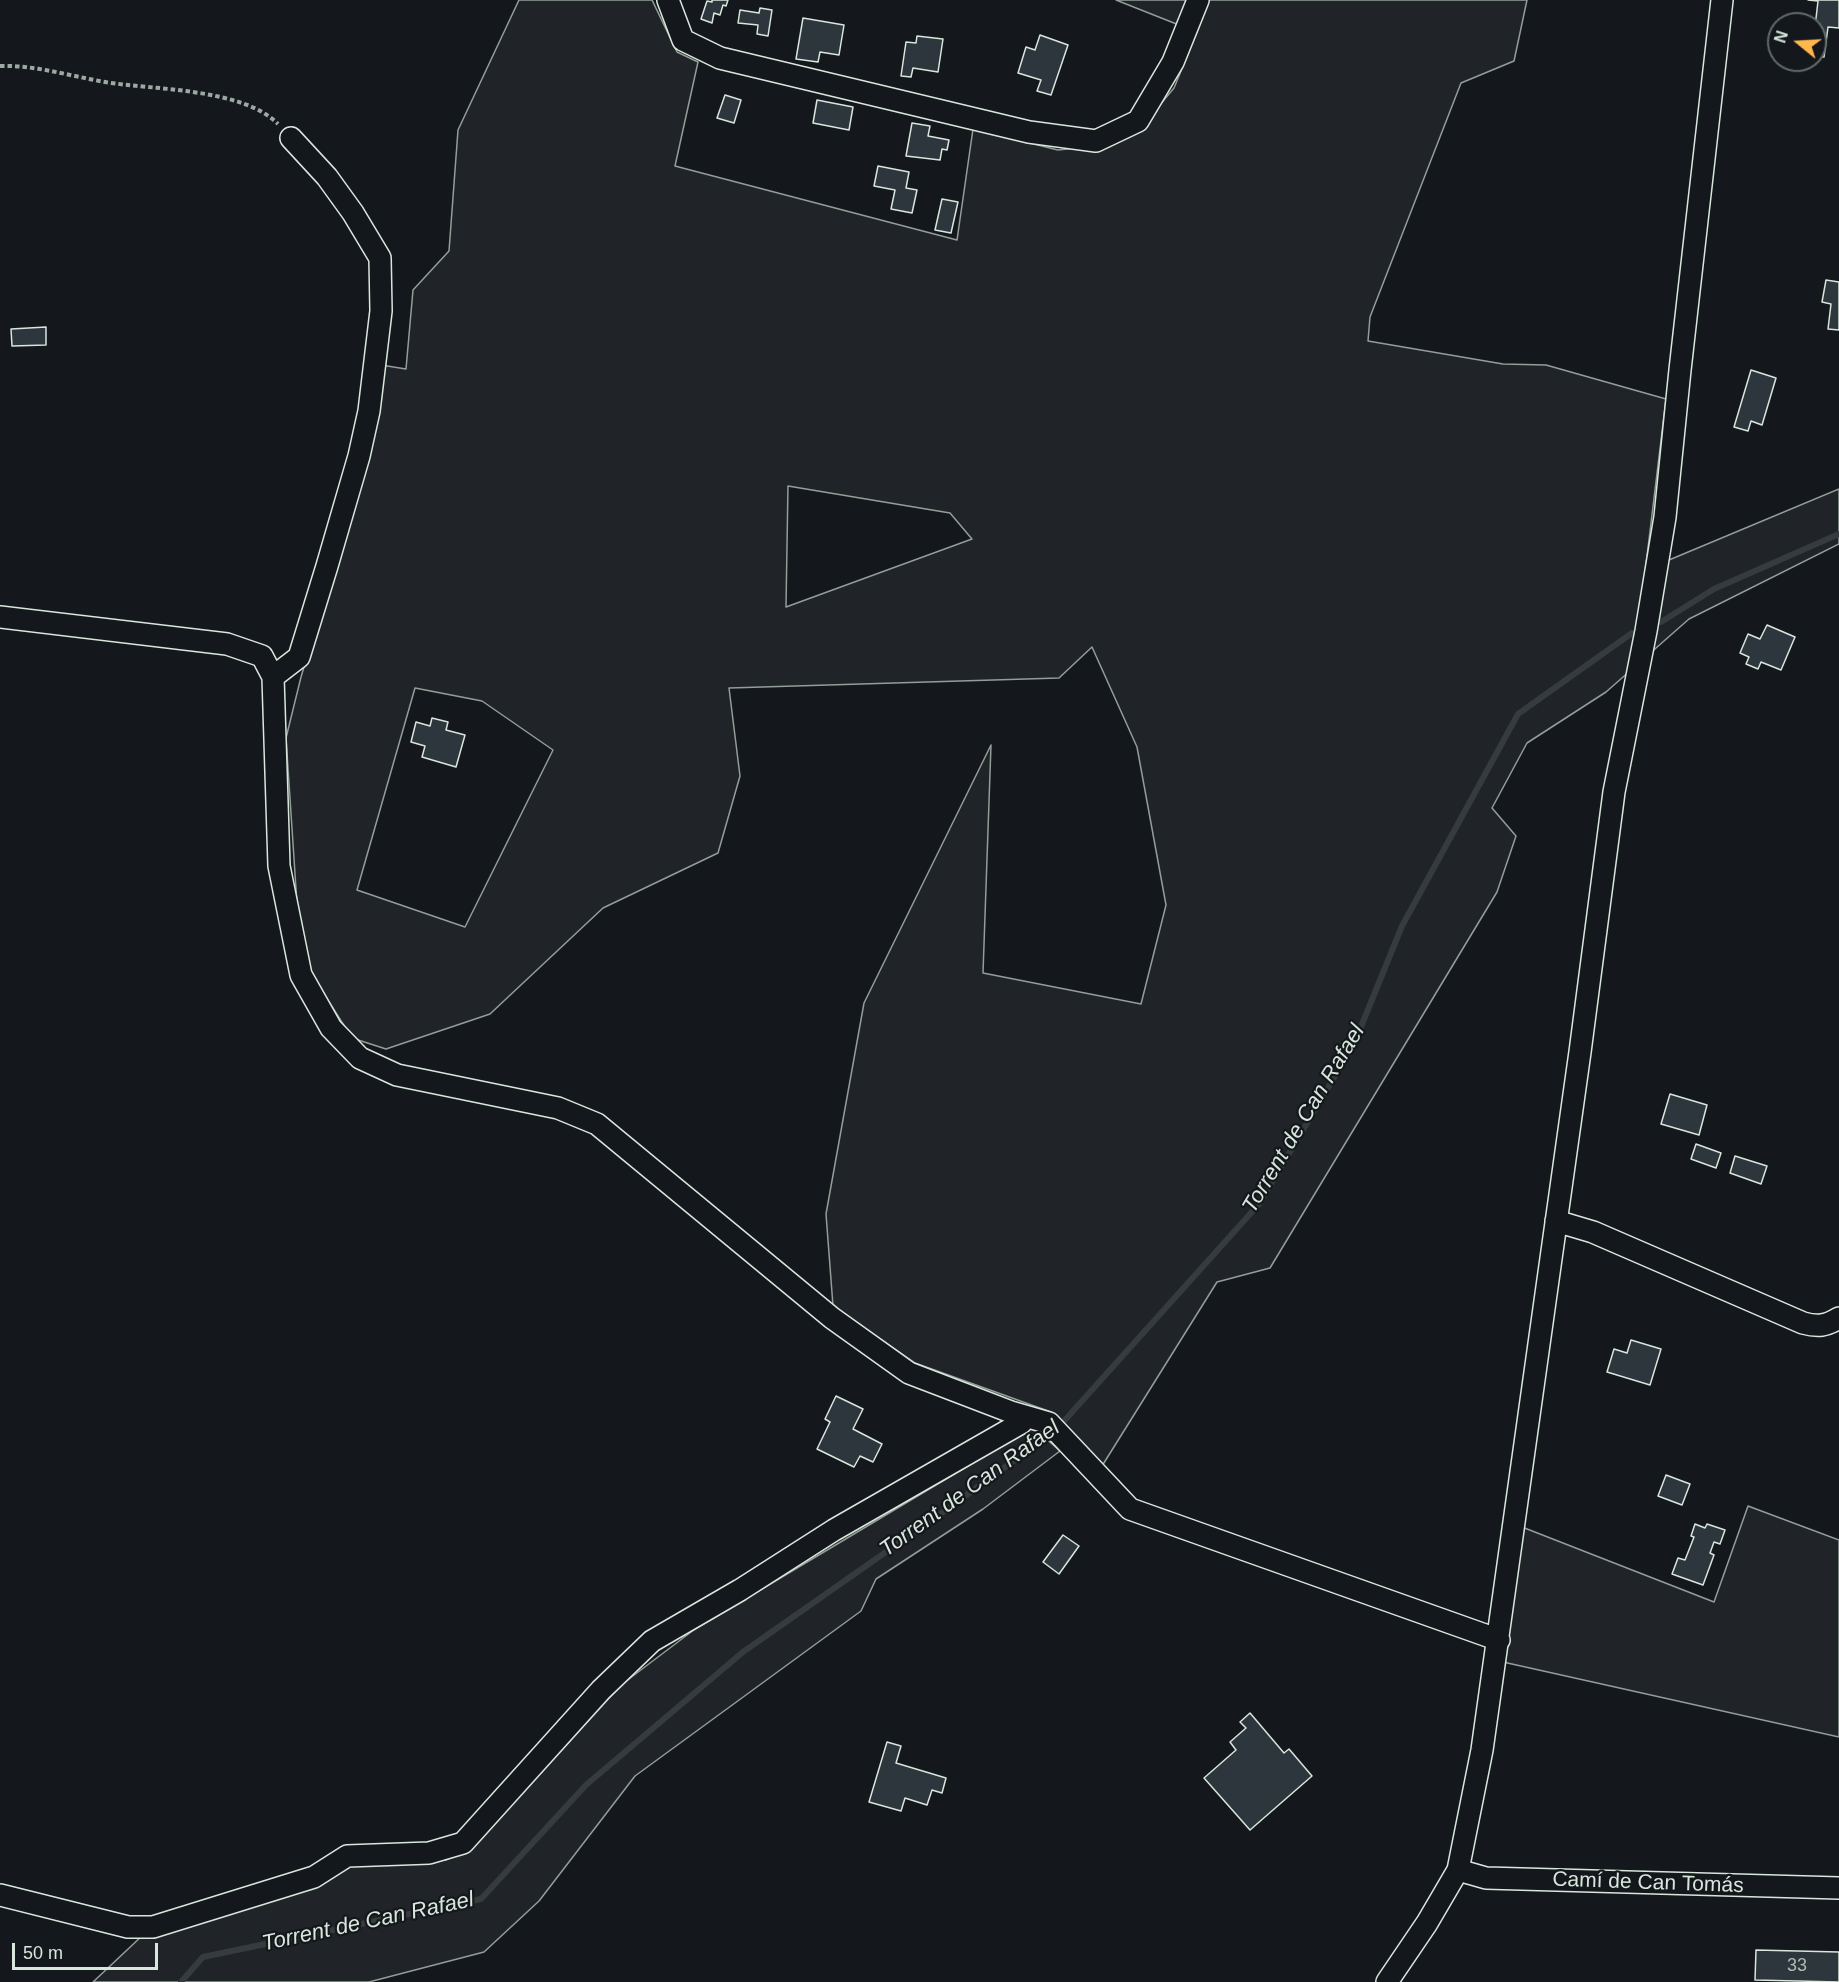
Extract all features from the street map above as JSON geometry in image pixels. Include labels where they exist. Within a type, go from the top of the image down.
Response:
[{"type":"street","points":[[668,0],[683,40],[720,58],[1029,132],[1096,141],[1138,121],[1173,62],[1198,0]]},
{"type":"street","points":[[1387,1982],[1427,1923],[1458,1870],[1482,1750],[1614,792],[1646,630],[1665,517],[1722,0]]},
{"type":"street","points":[[273,677],[299,657],[359,456],[369,411],[381,311],[380,258],[353,213],[327,177],[291,138]]},
{"type":"street","points":[[0,617],[227,644],[262,656],[273,677],[279,866],[301,975],[331,1028],[360,1058],[397,1076],[558,1108],[597,1124],[832,1318],[909,1373],[1049,1424],[1130,1509],[1498,1640]]},
{"type":"street","points":[[1556,1221],[1593,1232],[1803,1323],[1816,1327],[1827,1326],[1839,1318]]},
{"type":"street","points":[[0,1895],[128,1928],[153,1926],[314,1877],[347,1856],[429,1853],[463,1842],[601,1690],[652,1641],[740,1590],[834,1530],[1021,1424],[1026,1417]]},
{"type":"street","name":"Camí de Can Tomás","points":[[1458,1870],[1486,1878],[1839,1888]]},
{"type":"path","points":[[0,66],[36,68],[105,82],[214,95],[243,103],[274,121],[291,138]]},
{"type":"shaded area","points":[[519,0],[652,0],[677,52],[698,62],[675,166],[957,240],[973,129],[1058,150],[1105,145],[1139,130],[1174,88],[1208,0],[1527,0],[1514,61],[1461,83],[1370,317],[1368,341],[1503,364],[1546,365],[1666,399],[1643,589],[1669,560],[1839,489],[1839,544],[1689,619],[1606,692],[1527,743],[1492,808],[1516,836],[1497,892],[1270,1268],[1217,1282],[1102,1466],[1051,1412],[915,1363],[833,1306],[826,1214],[864,1003],[991,745],[983,973],[1141,1004],[1166,905],[1137,747],[1092,647],[1059,678],[729,688],[740,776],[718,853],[603,908],[490,1014],[386,1049],[352,1038],[310,972],[298,919],[286,738],[301,677],[361,477],[381,365],[406,369],[413,290],[449,251],[458,130]],"holes":[[[788,486],[950,513],[972,539],[786,607]],[[415,688],[482,701],[553,750],[465,927],[357,890]]]},
{"type":"shaded area","points":[[1116,0],[1188,0],[1179,25]]},
{"type":"shaded area","points":[[1033,1427],[1060,1451],[983,1509],[876,1579],[861,1611],[635,1776],[539,1901],[484,1952],[369,1982],[93,1982],[144,1934],[357,1862],[446,1860],[476,1844],[621,1685],[695,1629]]},
{"type":"shaded area","points":[[1748,1506],[1839,1540],[1839,1737],[1503,1662],[1522,1527],[1714,1602]]},
{"type":"building","points":[[712,0],[728,0],[726,6],[723,5],[720,15],[714,13],[712,23],[701,19],[707,1],[712,2]]},
{"type":"building","points":[[1808,0],[1839,0],[1839,28],[1828,27],[1827,34],[1827,12],[1817,12],[1818,1]]},
{"type":"building","points":[[760,8],[772,10],[768,36],[757,34],[758,25],[738,23],[740,10],[759,13]]},
{"type":"building","points":[[803,18],[844,25],[839,55],[820,52],[818,62],[796,59]]},
{"type":"building","points":[[1040,35],[1068,45],[1051,95],[1037,91],[1041,80],[1018,73],[1026,47],[1035,50]]},
{"type":"building","points":[[917,36],[943,39],[938,72],[913,68],[911,77],[901,76],[906,42],[916,43]]},
{"type":"building","points":[[725,95],[741,100],[734,123],[717,118]]},
{"type":"building","points":[[817,100],[853,107],[849,130],[813,123]]},
{"type":"building","points":[[912,123],[930,126],[928,136],[949,140],[947,150],[942,149],[940,160],[906,156]]},
{"type":"building","points":[[878,166],[909,172],[906,188],[917,190],[912,213],[891,209],[895,190],[874,186]]},
{"type":"building","points":[[942,199],[958,202],[951,233],[935,230]]},
{"type":"building","points":[[1826,280],[1839,282],[1839,330],[1828,329],[1831,304],[1822,302]]},
{"type":"building","points":[[46,327],[46,345],[12,346],[11,329]]},
{"type":"building","points":[[1751,370],[1776,378],[1762,425],[1751,421],[1748,431],[1734,427]]},
{"type":"building","points":[[1767,625],[1795,637],[1781,670],[1761,662],[1758,669],[1746,664],[1749,657],[1740,653],[1748,634],[1760,639]]},
{"type":"building","points":[[432,718],[448,722],[446,730],[465,735],[456,767],[422,757],[425,746],[411,742],[416,722],[430,726]]},
{"type":"building","points":[[1670,1094],[1707,1105],[1699,1135],[1661,1124]]},
{"type":"building","points":[[1696,1144],[1721,1153],[1716,1168],[1691,1159]]},
{"type":"building","points":[[1735,1156],[1767,1166],[1761,1184],[1730,1173]]},
{"type":"building","points":[[1631,1340],[1661,1349],[1650,1385],[1607,1372],[1614,1349],[1627,1353]]},
{"type":"building","points":[[836,1396],[863,1409],[853,1429],[882,1444],[873,1462],[860,1456],[854,1467],[817,1449],[830,1422],[825,1419]]},
{"type":"building","points":[[1666,1475],[1690,1484],[1682,1505],[1658,1496]]},
{"type":"building","points":[[1695,1524],[1705,1528],[1707,1524],[1725,1530],[1720,1544],[1714,1542],[1710,1553],[1714,1555],[1703,1585],[1672,1574],[1678,1558],[1685,1560],[1694,1537],[1691,1536]]},
{"type":"building","points":[[1063,1535],[1079,1546],[1059,1574],[1043,1562]]},
{"type":"building","points":[[1250,1713],[1284,1753],[1289,1749],[1312,1776],[1250,1830],[1204,1778],[1236,1750],[1230,1742],[1246,1728],[1240,1722]]},
{"type":"building","points":[[887,1742],[901,1746],[896,1763],[946,1778],[942,1793],[932,1790],[927,1805],[905,1798],[901,1811],[869,1802]]},
{"type":"building","points":[[1756,1950],[1839,1952],[1839,1982],[1755,1980]]},
{"type":"waterway","name":"Torrent de Can Rafael","points":[[1661,622],[1714,589],[1839,534]]},
{"type":"waterway","name":"Torrent de Can Rafael","points":[[181,1982],[203,1957],[481,1899],[586,1785],[743,1652],[1056,1430],[1259,1204],[1354,1044],[1402,926],[1518,714],[1632,633]]}]
